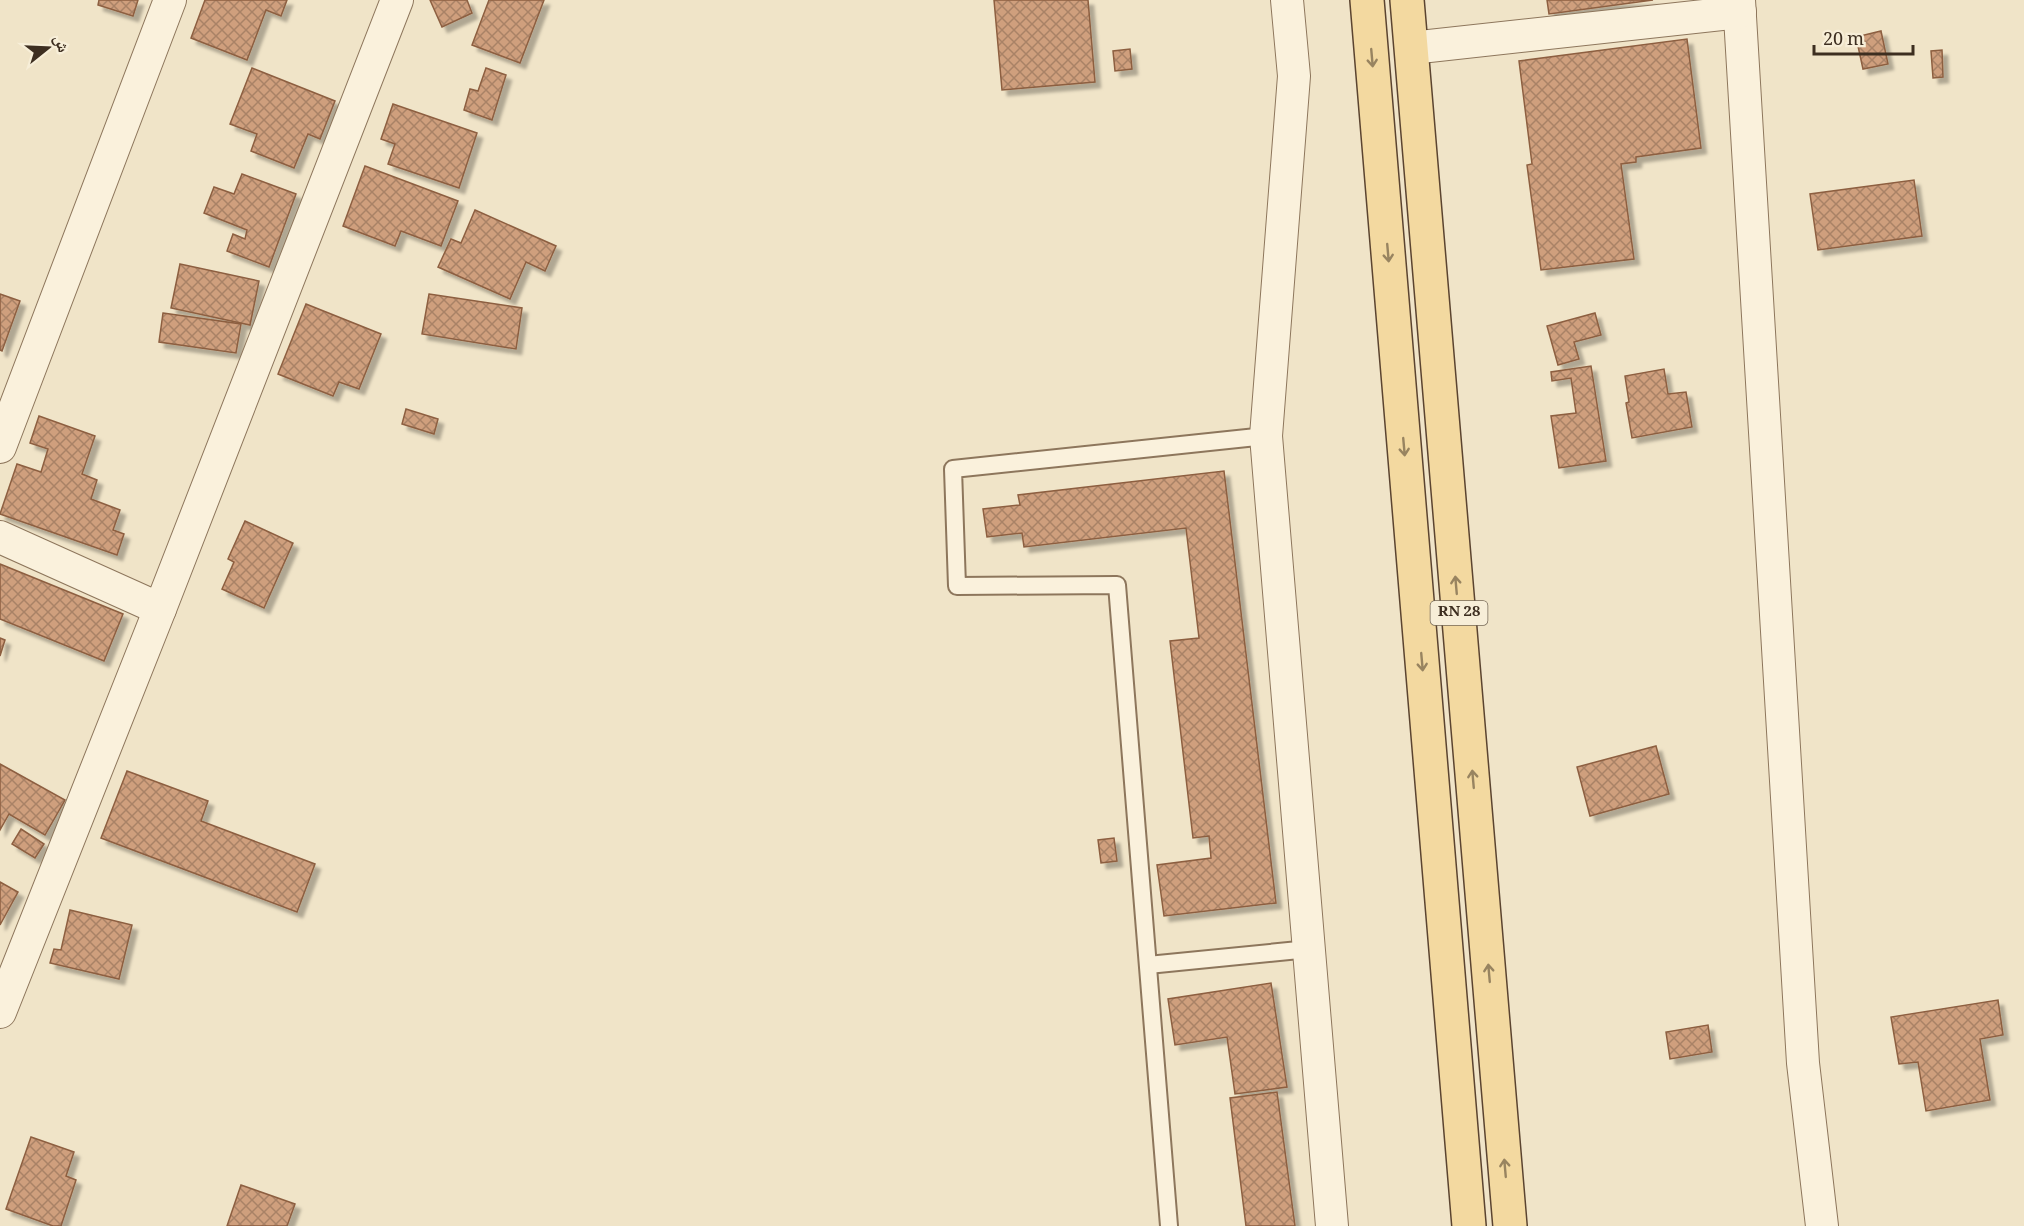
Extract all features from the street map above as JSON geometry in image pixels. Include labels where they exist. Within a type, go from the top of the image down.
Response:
[{"type":"main road","name":"RN 28","points":[[1367,0],[1469,1226]]},
{"type":"main road","name":"RN 28","points":[[1407,0],[1510,1226]]},
{"type":"street","points":[[0,447],[170,0]]},
{"type":"street","points":[[0,1012],[397,0]]},
{"type":"street","points":[[1287,0],[1294,76],[1266,436],[1332,1226]]},
{"type":"street","points":[[1411,48],[1739,6],[1803,1063],[1822,1226]]},
{"type":"street","points":[[0,537],[160,609]]},
{"type":"lane","points":[[1169,1226],[1117,585],[957,586],[953,469],[1266,436]]},
{"type":"lane","points":[[1148,965],[1309,949]]},
{"type":"building","points":[[99,0],[138,0],[133,16],[98,5]]},
{"type":"building","points":[[205,0],[287,0],[281,16],[266,10],[247,60],[191,38]]},
{"type":"building","points":[[430,0],[467,0],[472,13],[442,27]]},
{"type":"building","points":[[489,0],[544,0],[520,63],[472,45]]},
{"type":"building","points":[[994,0],[1088,0],[1095,82],[1002,90]]},
{"type":"building","points":[[1547,0],[1653,0],[1549,14]]},
{"type":"building","points":[[1881,31],[1888,64],[1863,69],[1856,37]]},
{"type":"building","points":[[1687,39],[1701,148],[1636,157],[1636,162],[1621,164],[1634,259],[1541,270],[1527,165],[1532,164],[1519,61]]},
{"type":"building","points":[[1130,49],[1132,69],[1115,71],[1113,51]]},
{"type":"building","points":[[1942,50],[1943,77],[1933,78],[1931,51]]},
{"type":"building","points":[[252,68],[335,101],[320,139],[308,134],[294,168],[251,151],[257,134],[230,124]]},
{"type":"building","points":[[486,68],[506,75],[492,120],[464,110],[470,89],[478,91]]},
{"type":"building","points":[[393,104],[477,133],[459,188],[388,164],[395,144],[381,139]]},
{"type":"building","points":[[365,166],[458,201],[441,246],[401,231],[395,246],[343,226]]},
{"type":"building","points":[[242,174],[296,194],[269,267],[227,251],[233,234],[245,239],[247,230],[204,213],[214,187],[234,194]]},
{"type":"building","points":[[1914,180],[1922,236],[1818,250],[1810,194]]},
{"type":"building","points":[[475,210],[556,246],[545,271],[526,262],[510,299],[438,267],[451,239],[461,243]]},
{"type":"building","points":[[180,264],[259,281],[250,325],[171,308]]},
{"type":"building","points":[[0,294],[20,301],[2,351],[0,350]]},
{"type":"building","points":[[429,294],[522,308],[516,349],[422,334]]},
{"type":"building","points":[[306,304],[381,334],[359,389],[339,382],[333,396],[278,374]]},
{"type":"building","points":[[163,313],[241,324],[236,353],[159,342]]},
{"type":"building","points":[[1595,313],[1601,335],[1574,342],[1579,359],[1558,365],[1547,326]]},
{"type":"building","points":[[1591,366],[1606,461],[1559,468],[1551,416],[1576,413],[1571,378],[1552,381],[1551,372]]},
{"type":"building","points":[[1664,369],[1668,394],[1686,392],[1692,427],[1632,438],[1626,403],[1629,402],[1625,376]]},
{"type":"building","points":[[406,409],[438,419],[434,434],[402,424]]},
{"type":"building","points":[[39,416],[95,436],[82,474],[97,480],[91,499],[120,510],[113,530],[124,534],[117,555],[0,514],[17,464],[41,472],[48,449],[30,443]]},
{"type":"building","points":[[1224,471],[1276,903],[1164,916],[1157,865],[1211,858],[1209,836],[1193,838],[1170,641],[1199,638],[1186,528],[1024,547],[1022,533],[987,537],[983,509],[1020,505],[1018,495]]},
{"type":"building","points":[[245,521],[293,543],[264,608],[222,589],[234,562],[228,559]]},
{"type":"building","points":[[0,564],[123,614],[104,661],[0,619]]},
{"type":"building","points":[[0,638],[5,640],[0,656]]},
{"type":"building","points":[[1656,746],[1669,794],[1590,816],[1577,767]]},
{"type":"building","points":[[0,764],[65,800],[45,835],[9,814],[0,830]]},
{"type":"building","points":[[127,771],[208,801],[201,821],[315,864],[297,912],[101,838]]},
{"type":"building","points":[[21,829],[44,844],[35,858],[12,844]]},
{"type":"building","points":[[1114,838],[1117,861],[1101,863],[1098,840]]},
{"type":"building","points":[[0,882],[18,892],[0,925]]},
{"type":"building","points":[[70,910],[132,925],[119,979],[50,963],[54,949],[61,950]]},
{"type":"building","points":[[1271,983],[1287,1087],[1235,1094],[1227,1037],[1175,1045],[1168,999]]},
{"type":"building","points":[[1998,1000],[2003,1035],[1980,1039],[1990,1100],[1926,1111],[1918,1062],[1899,1064],[1891,1017]]},
{"type":"building","points":[[1708,1025],[1712,1052],[1670,1059],[1666,1032]]},
{"type":"building","points":[[1277,1092],[1295,1226],[1246,1226],[1230,1098]]},
{"type":"building","points":[[31,1137],[74,1152],[66,1176],[76,1180],[61,1226],[53,1226],[6,1209]]},
{"type":"building","points":[[241,1185],[295,1204],[287,1226],[227,1226]]}]
